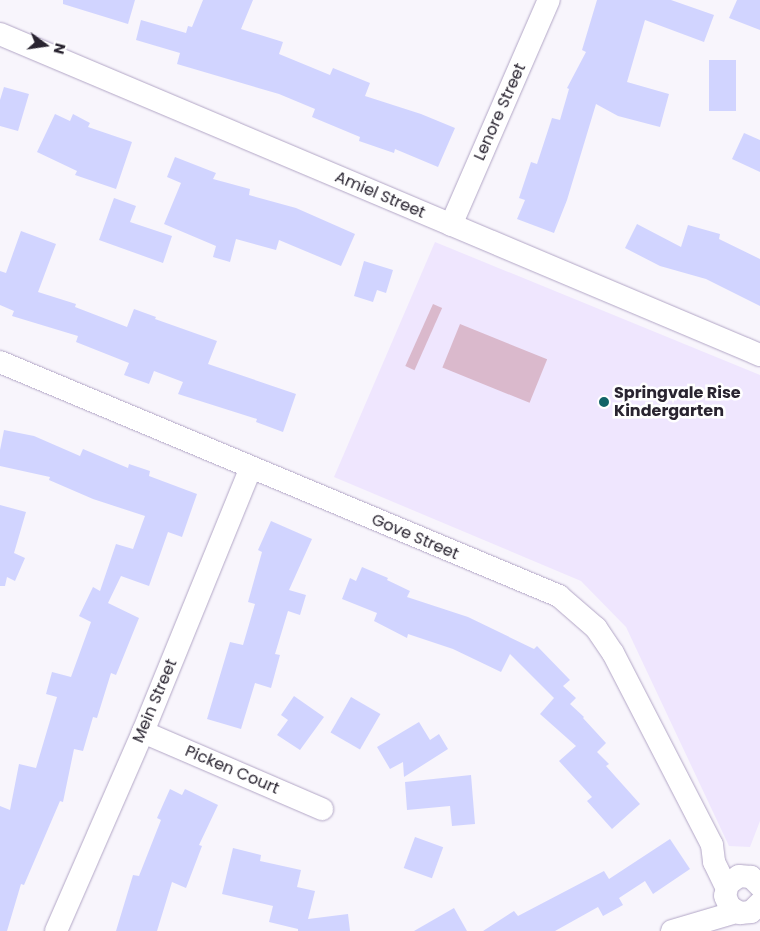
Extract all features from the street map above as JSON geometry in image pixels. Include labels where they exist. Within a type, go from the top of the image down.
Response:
[{"type":"street","name":"Lenore Street","points":[[451,225],[549,0]]},
{"type":"street","name":"Amiel Street","points":[[0,34],[760,355]]},
{"type":"street","name":"Gove Street","points":[[0,362],[559,596],[591,622],[613,653],[712,845],[714,862],[743,879],[726,902],[746,915]]},
{"type":"street","name":"Mein Street","points":[[56,931],[142,732],[251,468]]},
{"type":"street","name":"Picken Court","points":[[142,732],[322,809]]},
{"type":"street","points":[[675,930],[743,879]]},
{"type":"street","points":[[675,930],[746,915]]},
{"type":"shaded area","points":[[435,242],[760,375],[760,821],[750,847],[729,846],[626,627],[581,581],[334,477]]},
{"type":"shaded area","points":[[433,304],[442,308],[414,370],[405,366]]},
{"type":"shaded area","points":[[460,324],[547,359],[530,403],[442,368]]},
{"type":"building","points":[[63,0],[135,0],[128,24],[63,4]]},
{"type":"building","points":[[203,0],[253,0],[241,29],[283,42],[279,54],[330,75],[333,68],[370,83],[365,96],[421,114],[455,128],[438,167],[395,149],[394,153],[359,141],[360,137],[312,117],[315,109],[279,94],[177,64],[180,53],[136,40],[141,20],[186,33],[188,26],[192,27]]},
{"type":"building","points":[[597,0],[671,0],[714,15],[704,42],[645,20],[627,82],[669,94],[660,127],[618,116],[596,104],[567,200],[554,233],[517,219],[525,200],[519,198],[531,162],[537,164],[552,118],[560,120],[569,89],[567,88],[586,52],[582,50]]},
{"type":"building","points":[[737,0],[760,0],[760,30],[729,18]]},
{"type":"building","points":[[709,60],[736,60],[736,111],[709,111]]},
{"type":"building","points":[[4,87],[29,94],[18,131],[0,126],[0,100]]},
{"type":"building","points":[[55,114],[70,121],[73,114],[90,123],[88,127],[132,142],[116,189],[75,175],[77,171],[37,152]]},
{"type":"building","points":[[744,133],[760,140],[760,172],[732,159]]},
{"type":"building","points":[[175,157],[216,173],[213,179],[250,189],[249,195],[296,208],[355,234],[341,266],[279,240],[276,250],[236,239],[230,262],[213,257],[216,246],[164,224],[181,183],[167,177]]},
{"type":"building","points":[[114,198],[136,206],[130,222],[172,236],[163,263],[99,240]]},
{"type":"building","points":[[637,224],[681,247],[688,225],[720,234],[719,239],[760,259],[760,306],[706,279],[660,266],[625,248]]},
{"type":"building","points":[[21,231],[56,244],[38,292],[76,304],[75,307],[127,327],[134,309],[156,317],[155,319],[217,341],[208,364],[296,394],[283,432],[256,422],[257,419],[178,394],[183,382],[154,371],[149,384],[124,375],[129,363],[76,342],[78,336],[12,316],[14,311],[0,305],[0,271],[6,273]]},
{"type":"building","points":[[364,261],[393,270],[386,293],[377,290],[373,302],[354,296]]},
{"type":"building","points":[[4,430],[34,436],[80,456],[83,449],[128,468],[129,464],[150,471],[149,476],[197,494],[182,537],[168,532],[149,586],[121,576],[108,603],[139,618],[116,675],[111,673],[97,718],[93,717],[83,751],[74,749],[63,802],[60,801],[24,885],[21,884],[7,931],[0,931],[0,806],[10,810],[19,764],[36,768],[57,697],[46,694],[52,672],[71,677],[91,622],[79,616],[93,587],[100,591],[116,544],[133,549],[145,516],[93,499],[49,480],[50,477],[0,466],[0,450]]},
{"type":"building","points":[[0,505],[26,512],[14,553],[25,558],[15,581],[7,577],[5,586],[0,586]]},
{"type":"building","points":[[271,521],[312,539],[289,590],[306,595],[300,615],[288,611],[275,654],[280,655],[271,688],[255,683],[241,729],[207,719],[230,642],[243,645],[255,604],[248,602],[262,552],[258,550]]},
{"type":"building","points":[[362,567],[388,578],[387,580],[410,591],[407,597],[468,617],[534,649],[537,646],[570,680],[563,686],[576,698],[570,704],[606,743],[597,752],[609,764],[606,766],[640,804],[612,829],[587,801],[592,797],[559,761],[576,746],[540,714],[554,698],[510,654],[501,672],[453,649],[408,634],[407,638],[374,621],[377,613],[342,599],[350,578],[356,581]]},
{"type":"building","points":[[294,696],[324,717],[300,750],[277,735],[288,720],[281,715]]},
{"type":"building","points":[[351,697],[380,714],[360,750],[330,733]]},
{"type":"building","points":[[419,722],[430,740],[439,734],[448,749],[404,777],[403,762],[390,769],[377,747]]},
{"type":"building","points":[[471,775],[475,824],[452,826],[450,806],[407,810],[405,782]]},
{"type":"building","points":[[170,789],[182,795],[185,789],[218,805],[199,845],[202,846],[186,888],[172,882],[157,931],[116,931],[133,875],[139,876],[161,820],[157,818]]},
{"type":"building","points":[[415,837],[443,847],[432,878],[404,868]]},
{"type":"building","points":[[670,839],[690,869],[653,894],[645,881],[619,898],[623,905],[603,916],[598,907],[555,931],[483,931],[514,911],[518,916],[604,871],[609,879]]},
{"type":"building","points":[[233,848],[261,855],[260,861],[301,870],[297,887],[315,891],[308,919],[348,914],[350,931],[298,931],[298,929],[269,922],[273,906],[222,894]]},
{"type":"building","points":[[454,908],[467,931],[414,931]]},
{"type":"place","name":"Springvale Rise Kindergarten","points":[[604,402]]}]
